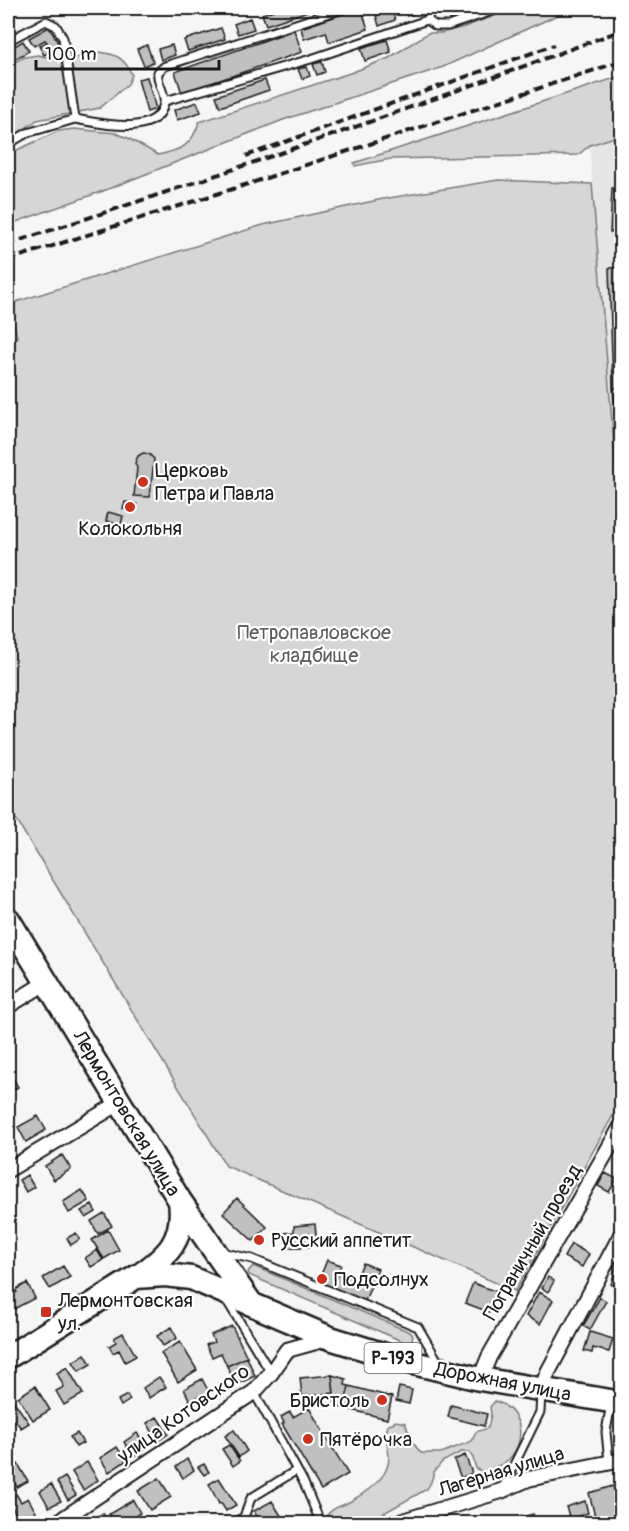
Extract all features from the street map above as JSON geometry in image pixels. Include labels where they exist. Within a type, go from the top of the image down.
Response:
[{"type":"main road","name":"Лермонтовская улица","points":[[8,919],[180,1201],[250,1303]]},
{"type":"main road","points":[[8,1357],[157,1263],[174,1244],[180,1231],[182,1216],[180,1201]]},
{"type":"main road","name":"Дорожная улица","points":[[136,1277],[165,1275],[191,1278],[330,1338],[442,1371],[617,1402]]},
{"type":"street","points":[[8,1006],[47,982]]},
{"type":"street","points":[[8,1170],[121,1102]]},
{"type":"street","name":"Пограничный проезд","points":[[480,1379],[489,1357],[621,1125]]},
{"type":"street","points":[[541,1390],[548,1372],[616,1254],[621,1233]]},
{"type":"street","name":"улица Котовского","points":[[55,1524],[254,1392],[287,1350],[330,1338]]},
{"type":"street","name":"Лагерная улица","points":[[393,1524],[501,1491],[528,1479],[615,1461]]},
{"type":"lane","points":[[8,144],[27,133],[75,119],[133,126],[149,122],[161,114],[165,101],[157,80],[158,72],[165,66],[345,8]]},
{"type":"lane","points":[[165,101],[311,59],[427,20],[432,8]]},
{"type":"lane","points":[[427,20],[436,26],[448,26],[501,8]]},
{"type":"lane","points":[[8,41],[46,21],[56,26],[63,38],[75,119]]},
{"type":"lane","points":[[213,1251],[235,1253],[252,1259],[418,1327],[442,1371]]},
{"type":"lane","points":[[221,1290],[271,1373]]},
{"type":"lane","points":[[501,1491],[540,1412],[541,1390]]},
{"type":"lane","points":[[254,1392],[297,1470],[321,1524]]},
{"type":"lane","points":[[615,1461],[606,1432],[617,1402]]},
{"type":"lane","points":[[231,1524],[244,1517],[251,1498],[297,1470]]},
{"type":"shaded area","points":[[621,135],[621,481],[617,482],[589,145]]},
{"type":"green space","points":[[516,8],[573,8],[443,67],[283,120],[103,191],[8,225],[8,154],[59,131],[74,129],[115,133],[158,155],[166,153],[179,149],[189,142],[199,122],[353,72],[389,58],[428,33],[441,33],[464,27]]},
{"type":"green space","points":[[99,52],[110,54],[123,61],[132,75],[128,84],[100,108],[37,120],[17,134],[8,137],[8,65],[25,57],[38,55],[64,61]]},
{"type":"green space","points":[[621,76],[621,135],[590,145],[578,155],[390,159],[355,166],[354,163]]},
{"type":"green space","name":"Петропавловское кладбище","points":[[498,180],[592,184],[617,481],[622,481],[621,1101],[515,1291],[226,1166],[8,806],[8,341],[17,337],[9,304],[263,225],[383,199]]},
{"type":"green space","points":[[253,1266],[410,1332],[413,1335],[412,1340],[410,1343],[404,1342],[249,1275],[248,1272]]},
{"type":"green space","points":[[495,1401],[511,1411],[519,1426],[518,1443],[507,1461],[484,1472],[476,1469],[469,1452],[461,1452],[442,1462],[434,1472],[427,1489],[366,1523],[325,1523],[330,1512],[366,1492],[384,1475],[389,1459],[386,1436],[388,1425],[396,1421],[405,1423],[413,1443],[421,1453],[441,1453],[472,1441],[476,1432],[488,1428],[490,1407]]},
{"type":"building","points":[[280,8],[307,8],[308,11],[266,25],[262,14]]},
{"type":"building","points":[[361,8],[368,29],[329,42],[326,32],[304,39],[301,28]]},
{"type":"building","points":[[404,8],[423,8],[424,10],[407,16]]},
{"type":"building","points":[[455,8],[459,19],[451,22],[447,10]]},
{"type":"building","points":[[392,10],[395,20],[379,26],[376,15]]},
{"type":"building","points":[[250,18],[254,29],[238,34],[234,24]]},
{"type":"building","points":[[49,27],[60,46],[44,55],[39,46],[47,42],[45,40],[34,46],[29,38]]},
{"type":"building","points":[[221,28],[225,39],[188,51],[184,40]]},
{"type":"building","points":[[294,30],[302,52],[182,93],[175,72]]},
{"type":"building","points":[[387,40],[391,52],[365,61],[361,48]]},
{"type":"building","points":[[23,41],[29,51],[8,63],[8,50]]},
{"type":"building","points":[[147,45],[153,62],[144,66],[137,49]]},
{"type":"building","points":[[172,45],[175,55],[161,60],[158,49]]},
{"type":"building","points":[[322,62],[325,72],[317,75],[313,64]]},
{"type":"building","points":[[307,67],[310,76],[302,79],[298,69]]},
{"type":"building","points":[[147,77],[156,109],[147,112],[138,79]]},
{"type":"building","points":[[265,80],[269,90],[220,107],[216,96]]},
{"type":"building","points":[[197,102],[201,112],[177,120],[174,110]]},
{"type":"building","points":[[612,188],[622,188],[622,232],[610,232]]},
{"type":"building","points":[[622,267],[622,388],[613,388],[609,268]]},
{"type":"building","points":[[613,388],[622,388],[622,405],[615,406]]},
{"type":"building","points":[[622,405],[622,467],[615,406]]},
{"type":"building","name":"Церковь Петра и Павла","points":[[143,453],[149,454],[154,459],[150,497],[134,496],[137,468],[135,463],[138,456]]},
{"type":"building","name":"Колокольня","points":[[125,502],[137,504],[135,512],[123,509]]},
{"type":"building","points":[[108,512],[123,516],[121,525],[106,521]]},
{"type":"building","points":[[8,1069],[18,1087],[8,1093]]},
{"type":"building","points":[[38,1116],[46,1130],[26,1142],[18,1127]]},
{"type":"building","points":[[62,1155],[71,1169],[54,1180],[45,1166]]},
{"type":"building","points":[[605,1173],[617,1179],[609,1192],[598,1186]]},
{"type":"building","points":[[27,1175],[34,1187],[26,1192],[19,1180]]},
{"type":"building","points":[[82,1190],[89,1201],[69,1213],[63,1202]]},
{"type":"building","points":[[237,1198],[267,1227],[253,1241],[223,1213]]},
{"type":"building","points":[[92,1205],[96,1212],[86,1218],[81,1211]]},
{"type":"building","points":[[104,1213],[112,1226],[98,1234],[91,1221]]},
{"type":"building","points":[[315,1224],[317,1246],[287,1248],[285,1233],[294,1232],[294,1226]]},
{"type":"building","points":[[108,1230],[119,1250],[104,1259],[92,1240]]},
{"type":"building","points":[[76,1233],[80,1239],[71,1245],[67,1238]]},
{"type":"building","points":[[571,1244],[589,1254],[582,1267],[564,1257]]},
{"type":"building","points":[[97,1250],[103,1260],[91,1267],[85,1258]]},
{"type":"building","points":[[327,1260],[341,1265],[331,1290],[317,1285]]},
{"type":"building","points":[[363,1263],[378,1269],[362,1308],[347,1302],[349,1298],[331,1290],[338,1272],[356,1279]]},
{"type":"building","points":[[617,1263],[622,1264],[622,1287],[611,1285]]},
{"type":"building","points":[[63,1266],[70,1277],[50,1289],[43,1278]]},
{"type":"building","points":[[548,1277],[554,1281],[548,1292],[542,1288]]},
{"type":"building","points":[[27,1283],[35,1298],[8,1312],[8,1288],[11,1295]]},
{"type":"building","points":[[473,1283],[497,1292],[489,1312],[465,1303]]},
{"type":"building","points":[[539,1292],[553,1300],[540,1324],[526,1316]]},
{"type":"building","points":[[600,1297],[606,1301],[590,1330],[583,1326]]},
{"type":"building","points":[[232,1326],[247,1357],[227,1366],[221,1353],[212,1357],[206,1345],[214,1342],[211,1335]]},
{"type":"building","points":[[171,1327],[177,1338],[163,1346],[157,1336]]},
{"type":"building","points":[[590,1332],[613,1339],[609,1352],[593,1348],[592,1353],[584,1351]]},
{"type":"building","points":[[123,1333],[136,1356],[125,1362],[119,1350],[113,1353],[109,1346],[116,1342],[114,1338]]},
{"type":"building","points":[[180,1342],[197,1370],[178,1382],[161,1353]]},
{"type":"building","points":[[85,1354],[91,1364],[79,1371],[73,1362]]},
{"type":"building","points":[[247,1357],[255,1376],[236,1385],[227,1366]]},
{"type":"building","points":[[67,1367],[83,1394],[64,1405],[56,1391],[64,1387],[57,1373]]},
{"type":"building","points":[[332,1375],[334,1393],[302,1396],[300,1378]]},
{"type":"building","points":[[332,1375],[346,1379],[345,1385],[349,1386],[344,1408],[335,1406]]},
{"type":"building","points":[[159,1377],[166,1387],[149,1398],[143,1388]]},
{"type":"building","points":[[202,1379],[210,1394],[190,1401],[184,1389]]},
{"type":"building","points":[[35,1386],[50,1410],[33,1420],[18,1397]]},
{"type":"building","points":[[349,1386],[392,1397],[387,1419],[344,1408]]},
{"type":"building","points":[[399,1387],[412,1390],[409,1404],[396,1401]]},
{"type":"building","points":[[127,1395],[130,1400],[121,1406],[118,1400]]},
{"type":"building","points":[[13,1400],[29,1423],[21,1428],[15,1420],[8,1424],[8,1403]]},
{"type":"building","points":[[451,1405],[487,1414],[484,1426],[448,1417]]},
{"type":"building","points":[[309,1408],[348,1474],[321,1490],[282,1424],[284,1423],[281,1417],[286,1414],[290,1412],[293,1417]]},
{"type":"building","points":[[157,1417],[168,1434],[158,1441],[147,1423]]},
{"type":"building","points":[[234,1430],[247,1451],[239,1457],[225,1436]]},
{"type":"building","points":[[77,1433],[83,1443],[76,1447],[70,1437]]},
{"type":"building","points":[[137,1433],[147,1448],[133,1457],[124,1442]]},
{"type":"building","points":[[229,1445],[240,1461],[233,1466],[222,1449]]},
{"type":"building","points":[[117,1447],[126,1461],[109,1472],[100,1458]]},
{"type":"building","points":[[465,1455],[472,1473],[461,1478],[454,1460]]},
{"type":"building","points":[[187,1459],[194,1470],[183,1478],[176,1467]]},
{"type":"building","points":[[87,1462],[98,1480],[83,1490],[72,1472]]},
{"type":"building","points":[[18,1464],[28,1481],[17,1487],[8,1470]]},
{"type":"building","points":[[204,1464],[209,1472],[204,1475],[198,1467]]},
{"type":"building","points":[[65,1477],[76,1495],[68,1500],[57,1482]]},
{"type":"building","points":[[159,1478],[171,1497],[150,1510],[138,1491]]},
{"type":"building","points":[[219,1478],[236,1505],[226,1511],[221,1503],[219,1504],[209,1484]]},
{"type":"building","points":[[51,1484],[61,1501],[49,1507],[40,1491]]},
{"type":"building","points":[[613,1486],[621,1516],[613,1518],[614,1524],[597,1524],[589,1493]]},
{"type":"building","points":[[16,1494],[21,1502],[28,1498],[37,1514],[21,1523],[8,1500]]},
{"type":"building","points":[[133,1500],[140,1513],[123,1524],[115,1524],[109,1514]]},
{"type":"building","points":[[272,1501],[286,1524],[261,1524],[254,1511]]},
{"type":"building","points":[[585,1501],[588,1513],[570,1519],[566,1507]]},
{"type":"building","points":[[103,1513],[109,1524],[85,1524]]},
{"type":"building","points":[[533,1514],[536,1524],[521,1524],[520,1518]]},
{"type":"railway","points":[[8,244],[316,141],[622,30]]},
{"type":"railway","points":[[246,156],[554,45]]},
{"type":"railway","points":[[8,260],[622,61]]},
{"type":"place","name":"Церковь Петра и Павла","points":[[143,482]]},
{"type":"place","name":"Колокольня","points":[[130,507]]},
{"type":"place","name":"Русский аппетит","points":[[259,1240]]},
{"type":"place","name":"Подсолнух","points":[[322,1279]]},
{"type":"place","name":"Лермонтовская ул.","points":[[46,1312]]},
{"type":"place","name":"Бристоль","points":[[382,1400]]},
{"type":"place","name":"Пятёрочка","points":[[308,1439]]}]
